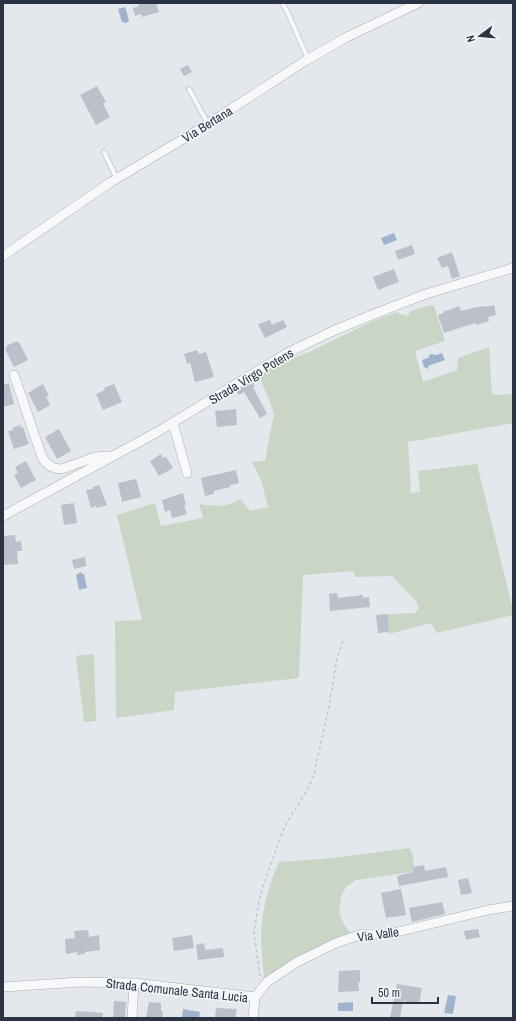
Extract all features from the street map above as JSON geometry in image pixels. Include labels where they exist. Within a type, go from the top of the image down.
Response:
[{"type":"street","name":"Via Bertana","points":[[3,256],[117,179],[208,124],[308,59],[345,38],[418,3]]},
{"type":"street","name":"Strada Virgo Potens","points":[[3,516],[173,423],[287,353],[335,330],[426,294],[513,268]]},
{"type":"street","points":[[14,375],[42,457],[50,467],[62,469],[95,457],[115,455]]},
{"type":"street","points":[[173,423],[187,473]]},
{"type":"street","name":"Via Valle","points":[[255,997],[267,982],[297,962],[336,943],[362,934],[388,934],[488,910],[513,906]]},
{"type":"street","name":"Strada Comunale Santa Lucia","points":[[3,987],[80,982],[134,983],[255,997]]},
{"type":"street","points":[[132,1018],[134,983]]},
{"type":"street","points":[[253,1018],[255,997]]},
{"type":"lane","points":[[282,3],[308,59]]},
{"type":"lane","points":[[189,89],[208,124]]},
{"type":"lane","points":[[104,152],[117,179]]},
{"type":"path","points":[[260,979],[254,933],[258,907],[267,873],[282,833],[314,774],[328,714],[337,658],[344,638]]},
{"type":"green space","points":[[430,305],[434,306],[445,341],[415,351],[423,382],[457,370],[458,358],[489,347],[492,395],[513,394],[513,423],[408,442],[411,493],[420,492],[418,471],[477,464],[513,615],[437,633],[431,623],[389,634],[388,614],[415,613],[419,608],[417,602],[392,576],[355,577],[354,571],[303,575],[299,678],[175,692],[174,710],[116,718],[115,621],[142,620],[117,515],[155,503],[161,526],[203,518],[199,504],[215,506],[225,505],[240,499],[250,511],[268,507],[261,480],[252,462],[265,461],[274,413],[259,375],[287,360],[309,352],[371,322],[397,312],[407,316],[411,311]]},
{"type":"green space","points":[[94,654],[96,721],[84,722],[76,656]]},
{"type":"green space","points":[[409,848],[412,852],[414,866],[412,867],[412,872],[356,880],[346,887],[341,897],[339,911],[343,923],[352,935],[332,940],[264,978],[261,934],[264,906],[279,862],[333,858]]},
{"type":"water","points":[[125,7],[129,20],[125,23],[122,22],[118,9]]},
{"type":"water","points":[[394,233],[397,240],[384,245],[381,238]]},
{"type":"water","points":[[442,353],[445,360],[428,366],[428,369],[424,367],[422,360],[428,358],[430,354],[436,355]]},
{"type":"water","points":[[81,572],[84,574],[87,588],[79,590],[76,575]]},
{"type":"water","points":[[448,995],[456,996],[453,1014],[444,1013]]},
{"type":"water","points":[[353,1002],[353,1011],[338,1011],[338,1003]]},
{"type":"water","points":[[183,1009],[200,1012],[199,1018],[182,1017]]},
{"type":"building","points":[[138,3],[156,3],[159,12],[142,17],[141,14],[135,16],[133,8],[139,6]]},
{"type":"building","points":[[188,65],[192,72],[184,76],[180,69]]},
{"type":"building","points":[[97,86],[106,102],[103,104],[110,117],[96,125],[80,95]]},
{"type":"building","points":[[412,245],[415,254],[398,260],[395,251]]},
{"type":"building","points":[[452,252],[460,276],[452,279],[448,266],[442,268],[437,258]]},
{"type":"building","points":[[394,269],[399,282],[378,290],[373,277]]},
{"type":"building","points":[[494,305],[496,315],[488,317],[489,321],[476,325],[475,323],[444,333],[438,315],[444,313],[443,312],[459,306],[461,311]]},
{"type":"building","points":[[270,320],[272,325],[283,320],[287,327],[265,338],[258,324]]},
{"type":"building","points":[[17,341],[18,343],[19,342],[28,360],[14,367],[5,349],[7,348],[6,346]]},
{"type":"building","points":[[197,350],[199,354],[206,352],[214,377],[195,382],[190,363],[187,364],[184,354]]},
{"type":"building","points":[[252,381],[255,386],[253,387],[267,414],[260,418],[244,392],[239,395],[236,391]]},
{"type":"building","points":[[9,383],[14,404],[3,407],[3,385]]},
{"type":"building","points":[[43,384],[49,396],[46,397],[50,405],[38,412],[28,393]]},
{"type":"building","points":[[114,384],[122,402],[103,410],[96,394],[105,390],[104,388]]},
{"type":"building","points":[[236,409],[237,425],[217,427],[215,411]]},
{"type":"building","points":[[20,425],[21,428],[23,427],[29,444],[14,449],[8,431],[13,430],[12,428]]},
{"type":"building","points":[[59,429],[71,451],[57,459],[45,437]]},
{"type":"building","points":[[161,454],[163,458],[166,457],[173,468],[159,476],[150,461]]},
{"type":"building","points":[[26,461],[36,480],[21,488],[14,475],[18,473],[15,467]]},
{"type":"building","points":[[236,470],[239,483],[214,491],[214,494],[205,496],[201,478]]},
{"type":"building","points":[[136,479],[141,497],[122,502],[118,483]]},
{"type":"building","points":[[99,485],[107,505],[91,508],[86,490],[93,489],[93,487]]},
{"type":"building","points":[[183,493],[186,505],[184,505],[187,514],[172,518],[170,510],[165,512],[162,500]]},
{"type":"building","points":[[74,503],[77,523],[64,525],[61,505]]},
{"type":"building","points":[[15,535],[16,542],[21,541],[22,551],[17,551],[18,564],[3,565],[3,536]]},
{"type":"building","points":[[85,557],[86,566],[74,569],[72,560]]},
{"type":"building","points":[[337,593],[338,598],[363,595],[363,598],[369,597],[370,607],[330,611],[329,594]]},
{"type":"building","points":[[388,614],[389,632],[378,633],[376,615]]},
{"type":"building","points":[[424,865],[425,871],[446,867],[448,877],[399,886],[397,876],[413,872],[412,867]]},
{"type":"building","points":[[468,878],[472,893],[461,895],[458,880]]},
{"type":"building","points":[[401,889],[406,915],[386,918],[381,893]]},
{"type":"building","points":[[442,902],[445,914],[412,922],[409,908]]},
{"type":"building","points":[[478,929],[480,937],[466,940],[464,931]]},
{"type":"building","points":[[88,930],[89,937],[99,935],[100,950],[85,952],[85,954],[77,955],[77,952],[66,954],[65,939],[75,938],[74,931]]},
{"type":"building","points":[[192,935],[194,948],[174,951],[172,938]]},
{"type":"building","points":[[204,943],[205,950],[223,948],[224,957],[198,960],[196,945]]},
{"type":"building","points":[[360,970],[360,982],[358,983],[359,991],[338,992],[339,971]]},
{"type":"building","points":[[397,984],[422,988],[419,1004],[403,1001],[400,1018],[390,1018]]},
{"type":"building","points":[[114,1001],[126,1002],[125,1018],[113,1018]]},
{"type":"building","points":[[149,1002],[161,1003],[161,1011],[163,1011],[162,1018],[146,1018]]},
{"type":"building","points":[[216,1008],[237,1009],[235,1018],[215,1018]]},
{"type":"building","points":[[76,1011],[103,1013],[102,1018],[75,1018]]}]
